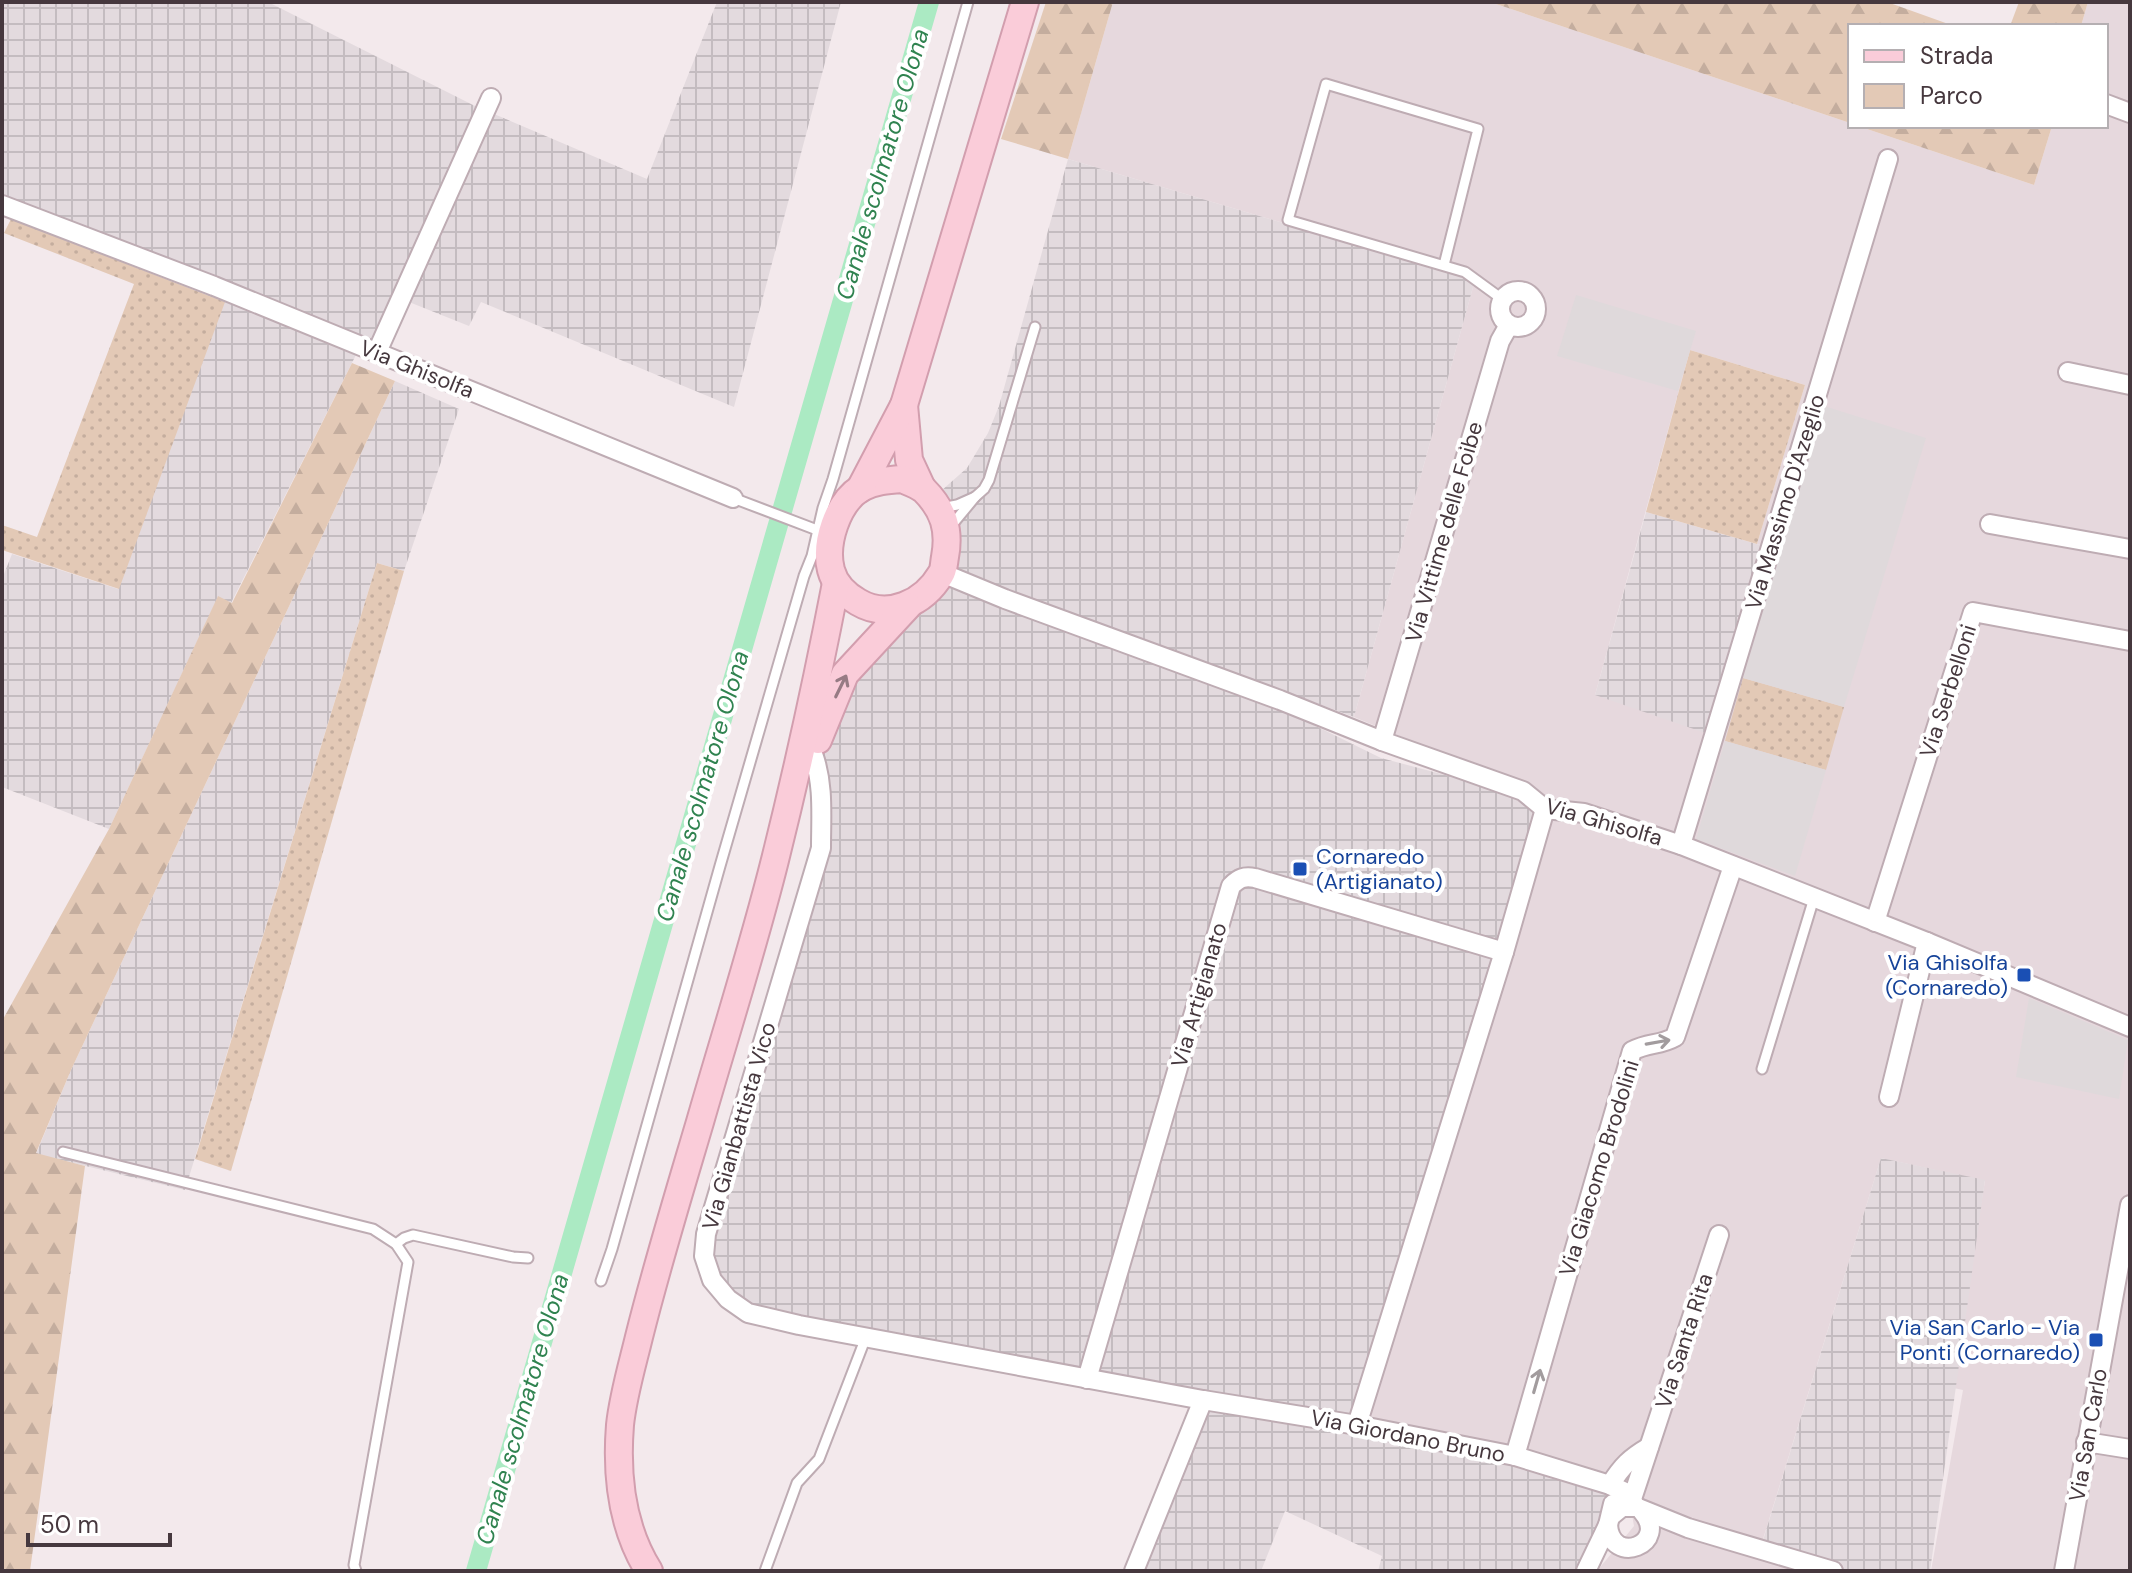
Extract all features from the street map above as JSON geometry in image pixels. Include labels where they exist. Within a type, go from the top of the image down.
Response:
[{"type":"main road","points":[[860,489],[904,405],[1025,2]]},
{"type":"main road","points":[[774,864],[845,674],[942,573],[948,539],[909,460],[904,405]]},
{"type":"main road","points":[[908,606],[882,610],[865,607],[849,597],[836,583],[830,567],[826,533],[849,499],[860,489],[881,480],[902,479],[935,509]]},
{"type":"main road","points":[[642,1566],[625,1516],[620,1488],[618,1456],[625,1397],[653,1283],[774,864],[812,707],[836,583]]},
{"type":"street","points":[[377,352],[491,98]]},
{"type":"street","points":[[2108,105],[2130,113]]},
{"type":"street","name":"Via Massimo D'Azeglio","points":[[1681,845],[1888,159]]},
{"type":"street","name":"Via Ghisolfa","points":[[2,205],[214,286],[733,498]]},
{"type":"street","points":[[1511,292],[1528,294],[1536,310],[1531,321],[1521,327],[1509,325],[1501,316],[1502,299],[1511,292]]},
{"type":"street","name":"Via Vittime delle Foibe","points":[[1382,741],[1500,341],[1509,325]]},
{"type":"street","points":[[2068,372],[2130,385]]},
{"type":"street","points":[[1990,524],[2130,549]]},
{"type":"street","name":"Via Ghisolfa","points":[[942,573],[1382,741],[1523,791],[1545,809],[1584,813],[1681,845],[1927,942],[2130,1027]]},
{"type":"street","name":"Via Serbelloni","points":[[1875,922],[1973,612],[2130,641]]},
{"type":"street","name":"Via Gianbattista Vico","points":[[813,754],[820,787],[821,848],[706,1234],[704,1256],[712,1280],[728,1299],[748,1313],[1203,1400]]},
{"type":"street","points":[[1357,1425],[1504,952],[1545,809]]},
{"type":"street","name":"Via Giacomo Brodolini","points":[[1515,1456],[1632,1051],[1645,1044],[1664,1043],[1675,1037],[1733,866]]},
{"type":"street","name":"Via Artigianato","points":[[1087,1379],[1231,886],[1245,877],[1255,878],[1504,952]]},
{"type":"street","points":[[1889,1097],[1927,942]]},
{"type":"street","name":"Via San Carlo","points":[[2064,1571],[2130,1205]]},
{"type":"street","name":"Via Santa Rita","points":[[1637,1506],[1649,1447],[1719,1235]]},
{"type":"street","points":[[1134,1571],[1203,1400]]},
{"type":"street","name":"Via Giordano Bruno","points":[[1203,1400],[1357,1425],[1515,1456],[1610,1485],[1627,1493],[1637,1506],[1688,1528],[1833,1571]]},
{"type":"street","points":[[2086,1442],[2130,1449]]},
{"type":"street","points":[[1649,1447],[1631,1457],[1610,1485],[1613,1496],[1608,1532],[1619,1545],[1628,1548],[1642,1544],[1649,1535],[1659,1530],[1688,1528]]},
{"type":"street","points":[[1588,1571],[1610,1520],[1622,1507],[1637,1506],[1649,1520],[1649,1535]]},
{"type":"street","points":[[1588,1571],[1619,1545]]},
{"type":"lane","points":[[601,1281],[804,576],[826,533],[823,508],[968,2]]},
{"type":"lane","points":[[1444,265],[1478,129],[1326,84],[1288,220],[1465,272],[1502,299]]},
{"type":"lane","points":[[935,509],[957,505],[975,497],[989,480],[1035,327]]},
{"type":"lane","points":[[935,509],[975,497]]},
{"type":"lane","name":"Via Ghisolfa","points":[[733,498],[826,533]]},
{"type":"lane","points":[[1762,1069],[1814,898]]},
{"type":"lane","points":[[63,1152],[373,1229],[396,1244],[408,1262],[354,1565],[356,1571]]},
{"type":"lane","points":[[396,1244],[413,1235],[528,1258]]},
{"type":"lane","points":[[765,1571],[797,1483],[819,1459],[866,1337]]},
{"type":"shaded area","points":[[2,2],[268,2],[475,106],[647,179],[717,2],[841,2],[734,407],[481,302],[469,326],[409,302],[389,348],[364,339],[231,603],[218,597],[109,829],[2,787],[2,579],[12,554],[118,589],[224,302],[2,215]]},
{"type":"shaded area","points":[[1113,2],[1490,2],[1848,122],[1848,128],[1864,128],[2034,185],[2051,128],[2108,128],[2108,24],[2082,24],[2088,2],[2130,2],[2130,1024],[1926,938],[1546,805],[1523,787],[1354,717],[1475,280],[1068,159]],"holes":[[[1690,350],[1805,385],[1757,544],[1766,547],[1595,695]]]},
{"type":"shaded area","points":[[1068,159],[1475,280],[1354,717],[954,567],[941,491],[967,468],[988,433],[999,406]]},
{"type":"shaded area","points":[[1576,295],[1696,331],[1678,391],[1557,356]]},
{"type":"shaded area","points":[[395,381],[459,409],[404,571],[377,563],[185,1190],[36,1154],[71,1070]]},
{"type":"shaded area","points":[[1824,406],[1926,438],[1844,707],[1743,678]]},
{"type":"shaded area","points":[[1646,512],[1767,547],[1711,735],[1595,695]]},
{"type":"shaded area","points":[[942,573],[1277,707],[1381,758],[1513,793],[1545,809],[1365,1429],[1610,1485],[1613,1496],[1586,1571],[1378,1571],[1382,1556],[1285,1511],[1261,1571],[1134,1571],[1203,1400],[799,1325],[728,1299],[706,1234],[821,848],[818,769],[828,713]]},
{"type":"shaded area","points":[[1725,741],[1826,770],[1795,876],[1696,839]]},
{"type":"shaded area","points":[[1545,809],[1584,813],[2130,1029],[2130,1205],[2064,1571],[1931,1571],[1963,1390],[1949,1387],[1985,1181],[1881,1158],[1759,1552],[1823,1571],[1597,1571],[1634,1526],[1629,1497],[1365,1429]]},
{"type":"shaded area","points":[[2029,998],[2128,1040],[2119,1099],[2016,1077]]},
{"type":"shaded area","points":[[1881,1158],[1985,1180],[1930,1571],[1823,1571],[1759,1553]]},
{"type":"shaded area","points":[[2130,1250],[2130,1571],[2073,1571]]},
{"type":"green space","points":[[1046,2],[1113,2],[1068,159],[1001,139]]},
{"type":"green space","points":[[1490,2],[1887,2],[1948,24],[1848,24],[1848,122]]},
{"type":"green space","points":[[2019,2],[2088,2],[2082,24],[2011,24]]},
{"type":"green space","points":[[1864,128],[2051,128],[2034,185]]},
{"type":"green space","points":[[11,219],[225,302],[119,589],[2,550],[2,525],[37,537],[134,284],[4,233]]},
{"type":"green space","points":[[1690,350],[1805,385],[1757,544],[1646,512]]},
{"type":"green space","points":[[352,363],[395,381],[71,1070],[36,1153],[85,1166],[30,1571],[2,1571],[2,1021],[109,829],[218,596],[232,603]]},
{"type":"green space","points":[[377,563],[404,571],[231,1171],[195,1159]]},
{"type":"green space","points":[[1743,678],[1844,707],[1826,770],[1725,741]]},
{"type":"waterway","name":"Canale scolmatore Olona","points":[[476,1571],[929,2]]},
{"type":"place","name":"Cornaredo (Artigianato)","points":[[1300,869]]},
{"type":"place","name":"Via Ghisolfa (Cornaredo)","points":[[2024,975]]},
{"type":"place","name":"Via San Carlo - Via Ponti (Cornaredo)","points":[[2096,1340]]}]
